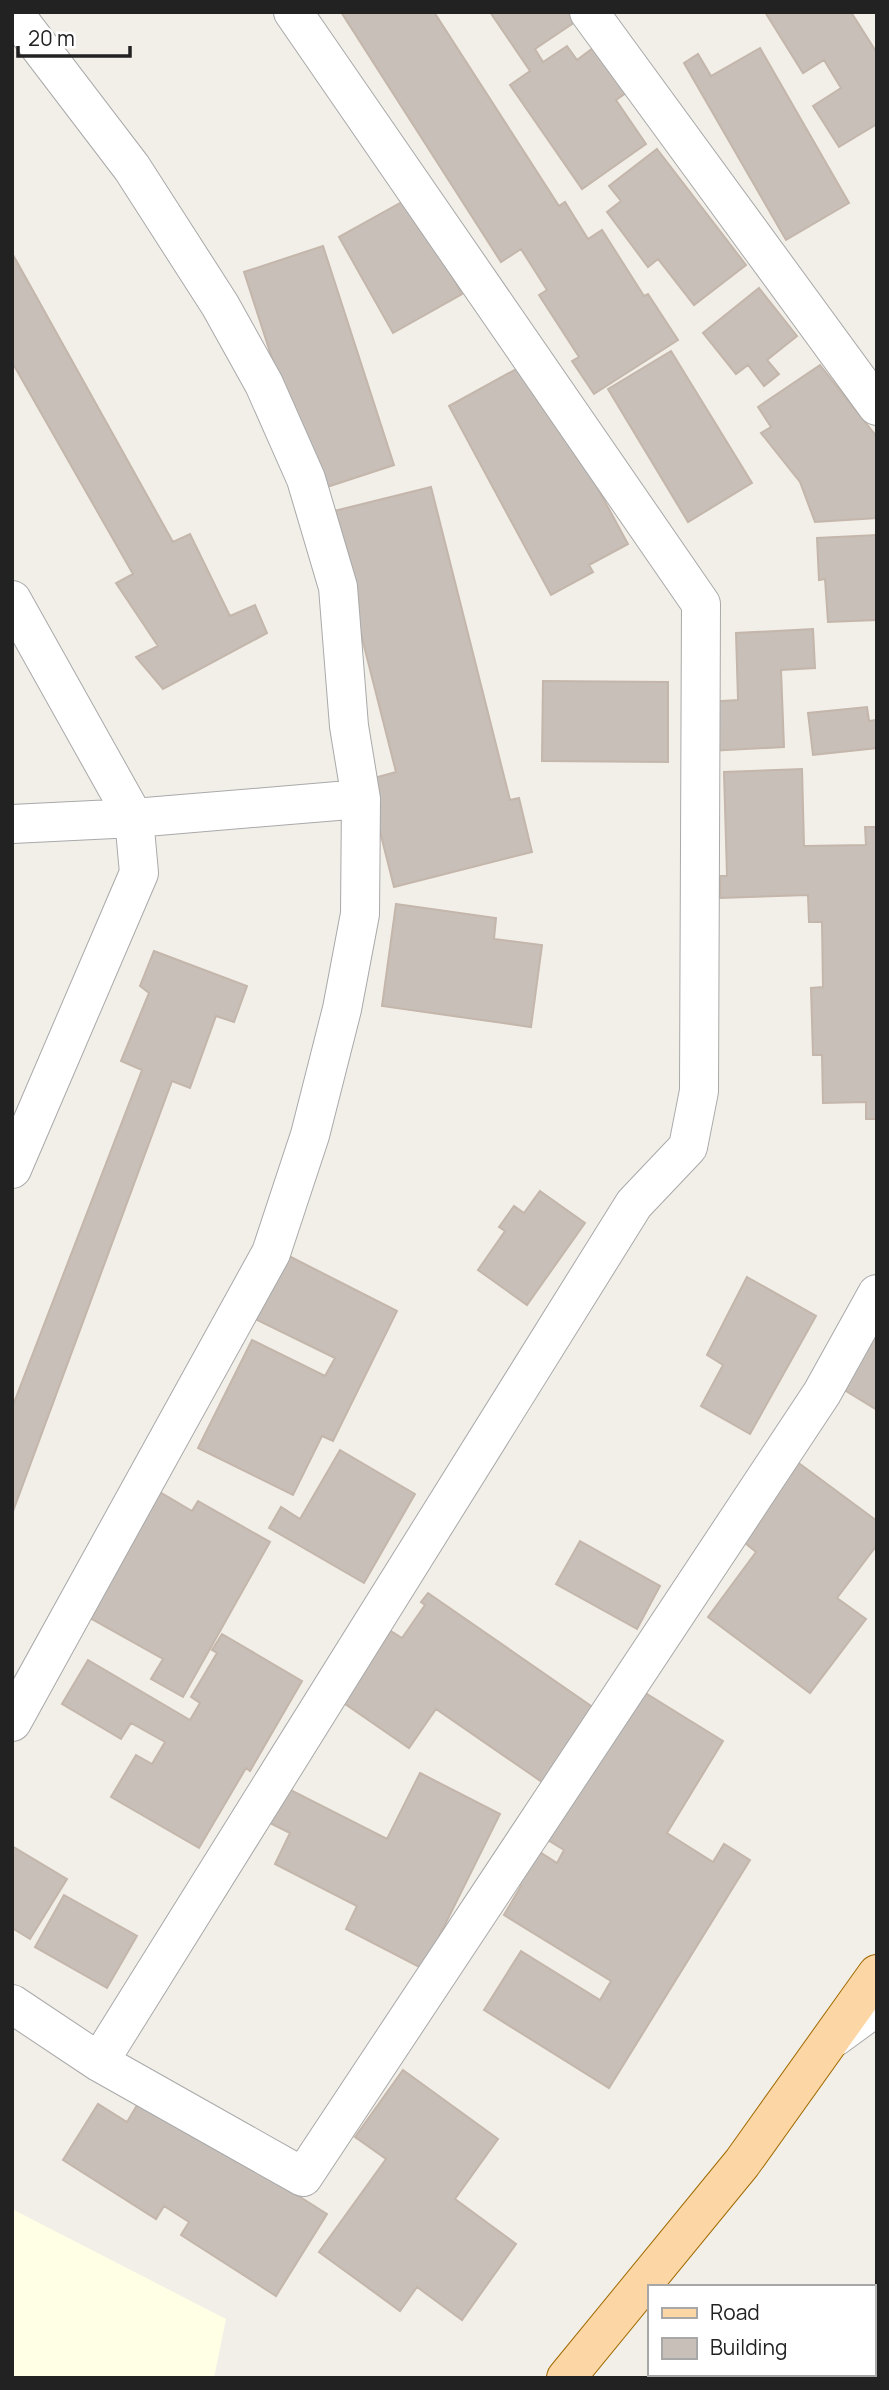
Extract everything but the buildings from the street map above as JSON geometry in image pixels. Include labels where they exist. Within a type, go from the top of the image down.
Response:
[{"type":"main road","points":[[566,2378],[742,2163],[877,1974]]},
{"type":"street","points":[[12,1721],[271,1253],[310,1135],[342,1009],[360,914],[361,800],[349,726],[338,587],[306,480],[264,384],[220,305],[132,168],[13,12]]},
{"type":"street","points":[[99,2062],[634,1204],[688,1147],[699,1091],[701,604],[293,12]]},
{"type":"street","points":[[589,12],[877,406]]},
{"type":"street","points":[[12,600],[134,818],[139,873],[12,1169]]},
{"type":"street","points":[[12,824],[134,818],[361,800]]},
{"type":"street","points":[[12,2004],[99,2062],[303,2177],[822,1393],[877,1294]]},
{"type":"lane","points":[[811,2066],[877,2018]]},
{"type":"shaded area","points":[[12,2209],[226,2319],[214,2378],[12,2378]]}]
